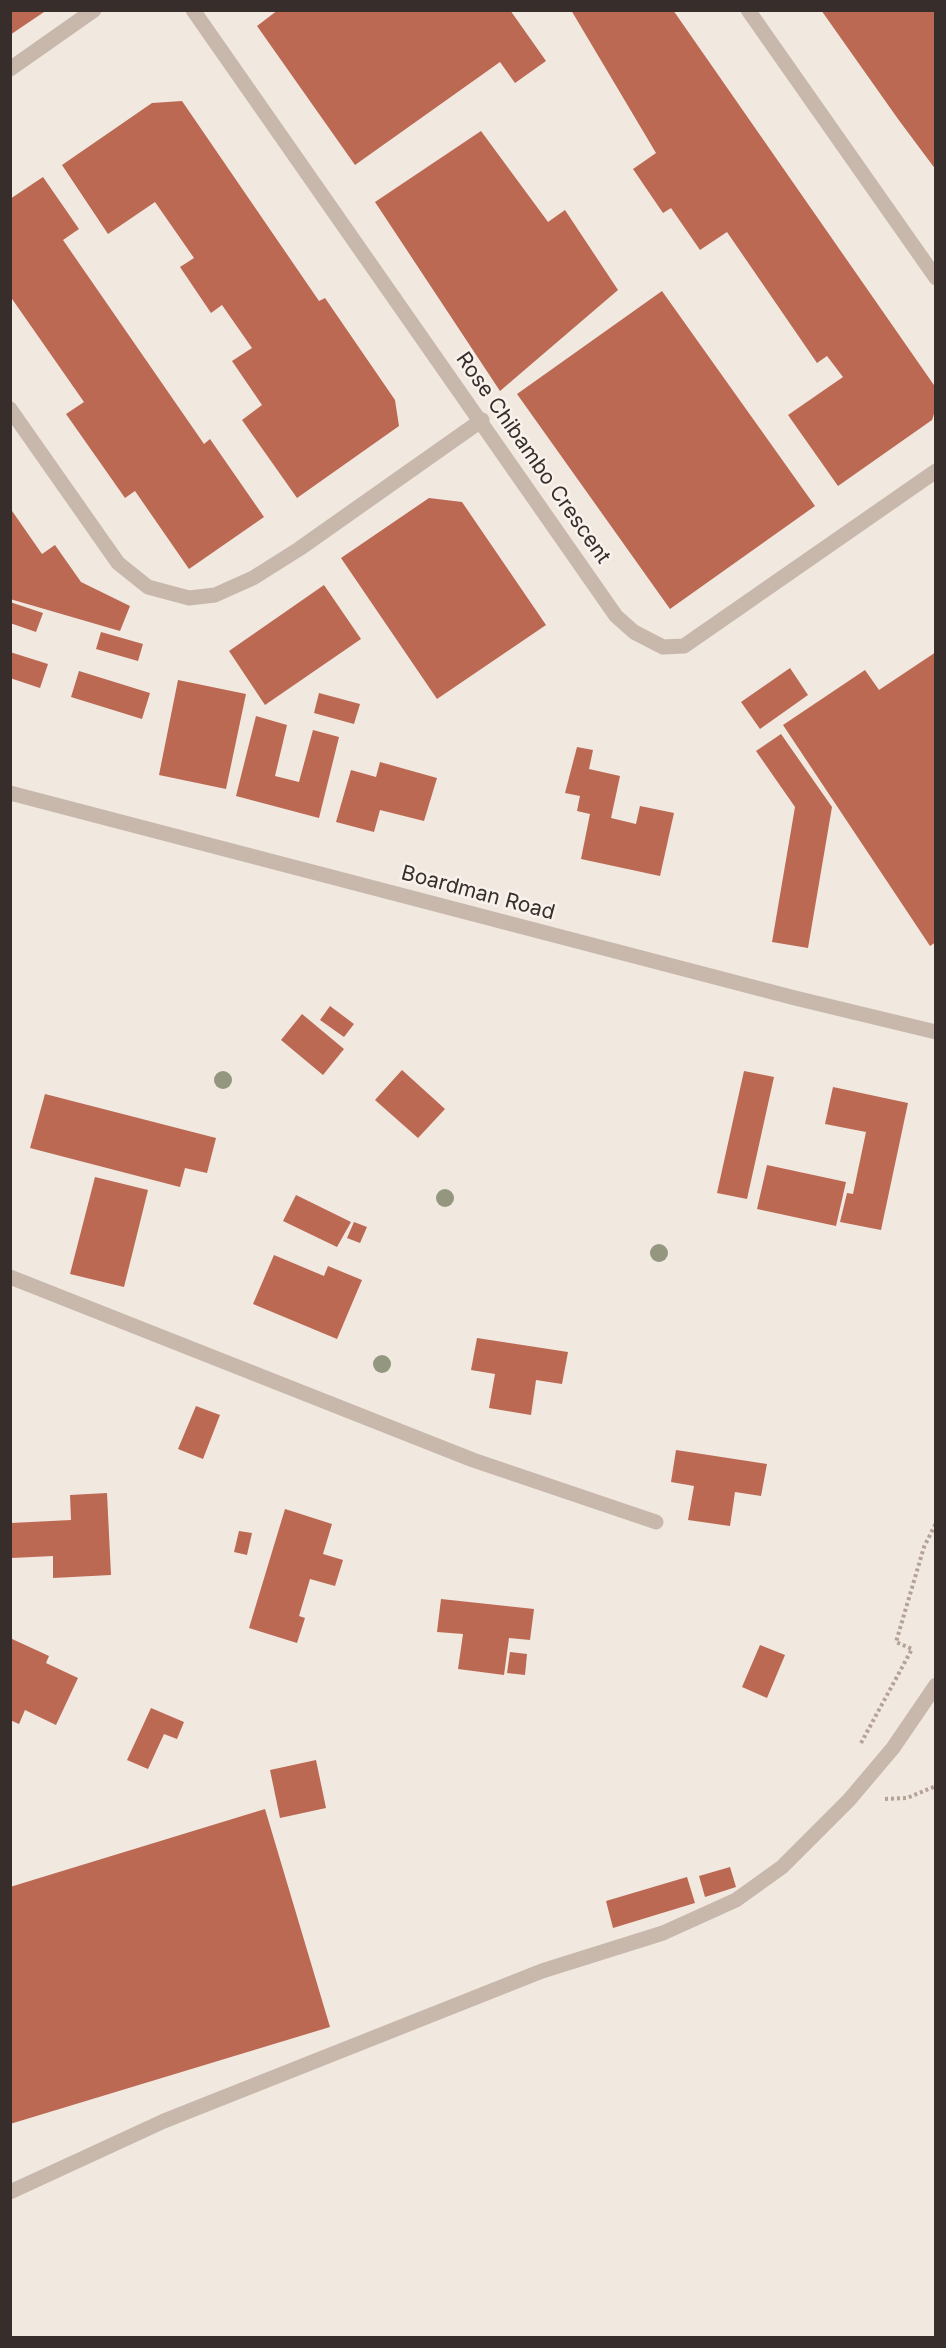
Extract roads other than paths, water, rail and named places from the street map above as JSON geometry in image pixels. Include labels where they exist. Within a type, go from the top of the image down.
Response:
[{"type":"street","points":[[10,69],[94,10]]},
{"type":"street","name":"Rose Chibambo Crescent","points":[[193,10],[482,420],[616,616],[634,632],[663,647],[684,646],[936,471]]},
{"type":"street","points":[[748,10],[936,278]]},
{"type":"street","points":[[10,409],[118,563],[148,587],[189,598],[215,595],[253,578],[299,549],[482,420]]},
{"type":"street","name":"Boardman Road","points":[[10,793],[795,998],[936,1032]]},
{"type":"street","points":[[10,1277],[473,1460],[656,1522]]},
{"type":"street","points":[[10,2192],[175,2117],[542,1971],[663,1933],[736,1900],[782,1867],[849,1800],[893,1748],[936,1685]]}]
